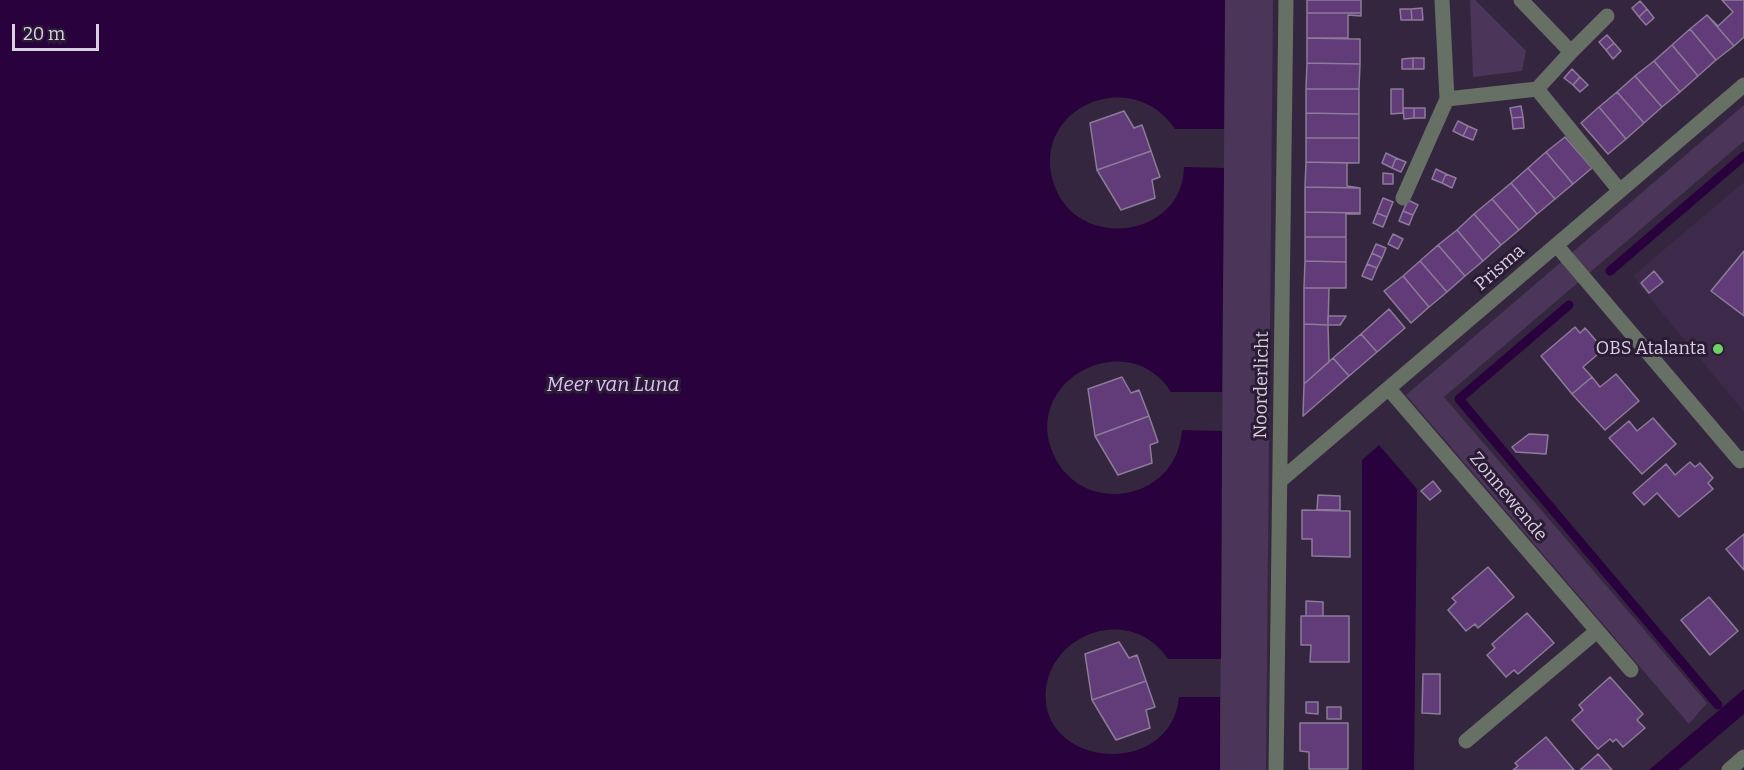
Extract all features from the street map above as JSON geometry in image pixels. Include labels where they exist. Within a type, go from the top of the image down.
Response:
[{"type":"street","name":"Noorderlicht","points":[[1276,770],[1286,0]]},
{"type":"street","points":[[1403,198],[1447,99],[1442,0]]},
{"type":"street","points":[[1521,0],[1571,52]]},
{"type":"street","points":[[1447,99],[1537,89],[1607,16]]},
{"type":"street","name":"Prisma","points":[[1281,480],[1744,86]]},
{"type":"street","points":[[1537,89],[1620,191]]},
{"type":"street","points":[[1557,246],[1740,461],[1744,458]]},
{"type":"street","name":"Zonnewende","points":[[1389,389],[1630,670]]},
{"type":"street","points":[[1466,741],[1597,632]]},
{"type":"street","points":[[1729,770],[1744,757]]},
{"type":"shaded area","points":[[1225,0],[1273,0],[1266,770],[1220,770]]},
{"type":"shaded area","points":[[1470,0],[1475,0],[1526,51],[1522,71],[1473,77]]},
{"type":"shaded area","points":[[1744,105],[1744,141],[1444,397],[1707,703],[1689,724],[1406,395]]},
{"type":"shaded area","name":"OBS Atalanta","points":[[1744,182],[1744,412],[1640,286],[1634,275]]},
{"type":"water","name":"Meer van Luna","points":[[0,0],[1225,0],[1224,129],[1175,129],[1157,110],[1135,100],[1112,98],[1090,103],[1071,115],[1057,133],[1050,155],[1053,181],[1064,204],[1082,219],[1103,227],[1126,228],[1147,222],[1166,210],[1179,191],[1184,167],[1224,168],[1222,392],[1171,392],[1153,373],[1132,363],[1109,362],[1087,369],[1068,382],[1054,400],[1048,422],[1051,448],[1063,470],[1081,485],[1102,493],[1124,493],[1145,487],[1163,474],[1176,455],[1182,430],[1222,431],[1221,659],[1168,659],[1150,641],[1129,631],[1107,630],[1086,636],[1067,648],[1053,665],[1046,687],[1048,713],[1059,732],[1076,745],[1096,752],[1118,754],[1139,749],[1158,738],[1172,721],[1179,697],[1220,697],[1220,770],[0,770]]},
{"type":"water","points":[[1379,445],[1417,489],[1414,770],[1362,770],[1362,460]]},
{"type":"water","points":[[1744,689],[1744,714],[1678,770],[1649,770]]},
{"type":"building","points":[[1307,0],[1361,0],[1361,13],[1307,13]]},
{"type":"building","points":[[1722,0],[1744,0],[1744,37],[1734,46],[1707,15],[1718,26],[1733,12]]},
{"type":"building","points":[[1640,1],[1647,9],[1639,17],[1632,8]]},
{"type":"building","points":[[1422,8],[1423,20],[1412,20],[1411,9]]},
{"type":"building","points":[[1400,9],[1411,9],[1412,20],[1401,20]]},
{"type":"building","points":[[1647,9],[1654,18],[1646,25],[1639,17]]},
{"type":"building","points":[[1307,13],[1361,13],[1361,16],[1348,15],[1348,38],[1307,38]]},
{"type":"building","points":[[1707,15],[1734,46],[1716,60],[1690,29]]},
{"type":"building","points":[[1690,29],[1716,60],[1698,76],[1672,45]]},
{"type":"building","points":[[1607,35],[1614,43],[1606,50],[1599,42]]},
{"type":"building","points":[[1307,38],[1360,39],[1360,64],[1307,63]]},
{"type":"building","points":[[1614,43],[1621,51],[1613,59],[1606,50]]},
{"type":"building","points":[[1672,45],[1698,76],[1680,92],[1654,61]]},
{"type":"building","points":[[1413,58],[1413,69],[1402,69],[1402,59]]},
{"type":"building","points":[[1413,58],[1424,58],[1424,69],[1413,69]]},
{"type":"building","points":[[1654,61],[1680,92],[1662,107],[1635,76]]},
{"type":"building","points":[[1307,63],[1360,64],[1359,89],[1306,89]]},
{"type":"building","points":[[1572,69],[1580,77],[1573,85],[1564,78]]},
{"type":"building","points":[[1635,76],[1662,107],[1644,123],[1617,92]]},
{"type":"building","points":[[1580,77],[1588,85],[1580,92],[1573,85]]},
{"type":"building","points":[[1306,89],[1359,89],[1359,114],[1306,113]]},
{"type":"building","points":[[1391,89],[1403,89],[1403,113],[1391,114]]},
{"type":"building","points":[[1617,92],[1644,123],[1626,139],[1599,107]]},
{"type":"building","points":[[1521,106],[1523,117],[1512,118],[1510,108]]},
{"type":"building","points":[[1599,107],[1626,139],[1608,154],[1581,123]]},
{"type":"building","points":[[1403,108],[1414,108],[1414,118],[1404,119]]},
{"type":"building","points":[[1414,108],[1425,108],[1425,118],[1414,118]]},
{"type":"building","points":[[1124,111],[1134,128],[1142,125],[1151,151],[1097,170],[1090,123]]},
{"type":"building","points":[[1306,113],[1359,114],[1359,138],[1306,138]]},
{"type":"building","points":[[1523,117],[1524,128],[1513,129],[1512,118]]},
{"type":"building","points":[[1458,121],[1468,126],[1463,136],[1453,131]]},
{"type":"building","points":[[1468,126],[1477,130],[1473,140],[1463,136]]},
{"type":"building","points":[[1565,137],[1592,168],[1573,184],[1546,152]]},
{"type":"building","points":[[1306,138],[1359,138],[1359,163],[1306,162]]},
{"type":"building","points":[[1151,151],[1160,177],[1152,180],[1155,198],[1121,210],[1097,170]]},
{"type":"building","points":[[1546,152],[1573,184],[1555,199],[1528,168]]},
{"type":"building","points":[[1386,153],[1396,158],[1392,168],[1382,163]]},
{"type":"building","points":[[1396,158],[1406,162],[1401,172],[1392,168]]},
{"type":"building","points":[[1306,162],[1347,163],[1347,186],[1360,188],[1305,187]]},
{"type":"building","points":[[1528,168],[1555,199],[1537,214],[1511,183]]},
{"type":"building","points":[[1436,169],[1446,174],[1442,183],[1432,179]]},
{"type":"building","points":[[1383,173],[1393,174],[1393,184],[1383,184]]},
{"type":"building","points":[[1446,174],[1456,178],[1452,188],[1442,183]]},
{"type":"building","points":[[1511,183],[1537,214],[1519,230],[1492,199]]},
{"type":"building","points":[[1305,187],[1360,188],[1360,213],[1305,212]]},
{"type":"building","points":[[1383,198],[1393,202],[1387,217],[1377,213]]},
{"type":"building","points":[[1492,199],[1519,230],[1501,245],[1474,214]]},
{"type":"building","points":[[1408,200],[1418,205],[1413,215],[1403,211]]},
{"type":"building","points":[[1403,211],[1413,215],[1409,225],[1399,221]]},
{"type":"building","points":[[1305,212],[1360,214],[1346,214],[1346,237],[1305,237]]},
{"type":"building","points":[[1377,213],[1387,217],[1383,227],[1373,223]]},
{"type":"building","points":[[1474,214],[1501,245],[1483,261],[1457,230]]},
{"type":"building","points":[[1457,230],[1483,261],[1465,276],[1438,245]]},
{"type":"building","points":[[1393,234],[1403,239],[1398,249],[1388,244]]},
{"type":"building","points":[[1305,237],[1346,237],[1346,262],[1305,261]]},
{"type":"building","points":[[1376,244],[1386,248],[1382,258],[1372,253]]},
{"type":"building","points":[[1438,245],[1465,276],[1447,292],[1420,261]]},
{"type":"building","points":[[1744,251],[1744,316],[1711,291]]},
{"type":"building","points":[[1372,253],[1382,258],[1377,268],[1367,264]]},
{"type":"building","points":[[1305,261],[1346,262],[1346,288],[1304,288]]},
{"type":"building","points":[[1420,261],[1447,292],[1429,307],[1403,276]]},
{"type":"building","points":[[1367,264],[1377,268],[1372,280],[1362,276]]},
{"type":"building","points":[[1654,271],[1663,282],[1649,293],[1641,283]]},
{"type":"building","points":[[1403,276],[1429,307],[1411,323],[1384,291]]},
{"type":"building","points":[[1304,288],[1329,288],[1328,325],[1304,324]]},
{"type":"building","points":[[1389,309],[1405,328],[1377,352],[1361,334]]},
{"type":"building","points":[[1328,316],[1346,316],[1340,325],[1328,325]]},
{"type":"building","points":[[1304,324],[1328,325],[1329,362],[1304,384]]},
{"type":"building","points":[[1575,327],[1580,333],[1585,328],[1599,344],[1594,349],[1598,354],[1583,367],[1592,377],[1572,394],[1541,356]]},
{"type":"building","points":[[1361,334],[1377,352],[1349,376],[1333,358]]},
{"type":"building","points":[[1333,358],[1349,376],[1303,416],[1304,384]]},
{"type":"building","points":[[1616,374],[1639,401],[1605,430],[1572,394],[1592,377],[1600,387]]},
{"type":"building","points":[[1122,377],[1131,393],[1139,390],[1149,416],[1095,436],[1088,389]]},
{"type":"building","points":[[1149,416],[1158,442],[1150,445],[1152,463],[1118,475],[1095,436]]},
{"type":"building","points":[[1653,418],[1676,444],[1642,474],[1609,438],[1629,421],[1637,431]]},
{"type":"building","points":[[1529,434],[1548,435],[1546,454],[1516,452],[1512,447]]},
{"type":"building","points":[[1690,462],[1695,467],[1700,463],[1713,478],[1708,483],[1713,489],[1679,517],[1657,493],[1644,505],[1633,493],[1666,464],[1675,475]]},
{"type":"building","points":[[1433,481],[1441,491],[1430,500],[1421,491]]},
{"type":"building","points":[[1318,495],[1340,496],[1340,510],[1317,510]]},
{"type":"building","points":[[1302,510],[1350,511],[1350,557],[1312,556],[1312,539],[1302,539]]},
{"type":"building","points":[[1744,534],[1744,570],[1726,549]]},
{"type":"building","points":[[1488,567],[1514,597],[1478,628],[1475,624],[1466,631],[1448,610],[1456,602],[1452,598]]},
{"type":"building","points":[[1709,597],[1738,631],[1710,655],[1681,620]]},
{"type":"building","points":[[1306,601],[1323,602],[1323,616],[1306,616]]},
{"type":"building","points":[[1527,613],[1554,643],[1518,674],[1514,670],[1506,677],[1487,655],[1495,648],[1492,644]]},
{"type":"building","points":[[1301,616],[1349,616],[1349,662],[1310,662],[1311,645],[1301,645]]},
{"type":"building","points":[[1119,642],[1129,658],[1137,655],[1146,681],[1092,700],[1085,654]]},
{"type":"building","points":[[1423,674],[1440,674],[1440,714],[1422,713]]},
{"type":"building","points":[[1610,677],[1643,714],[1637,720],[1645,728],[1623,747],[1616,739],[1613,742],[1610,739],[1598,749],[1572,720],[1583,710],[1579,705]]},
{"type":"building","points":[[1146,681],[1155,707],[1146,710],[1150,728],[1116,740],[1092,700]]},
{"type":"building","points":[[1306,702],[1318,702],[1318,714],[1306,713]]},
{"type":"building","points":[[1327,707],[1341,707],[1341,719],[1327,719]]},
{"type":"building","points":[[1300,723],[1348,723],[1348,769],[1309,769],[1309,752],[1300,751]]},
{"type":"building","points":[[1546,737],[1574,770],[1513,770],[1518,766],[1515,763]]},
{"type":"building","points":[[1598,754],[1612,770],[1580,770]]},
{"type":"waterway","points":[[1610,271],[1744,156]]},
{"type":"waterway","points":[[1569,305],[1459,399],[1718,705]]},
{"type":"place","name":"OBS Atalanta","points":[[1718,349]]}]
